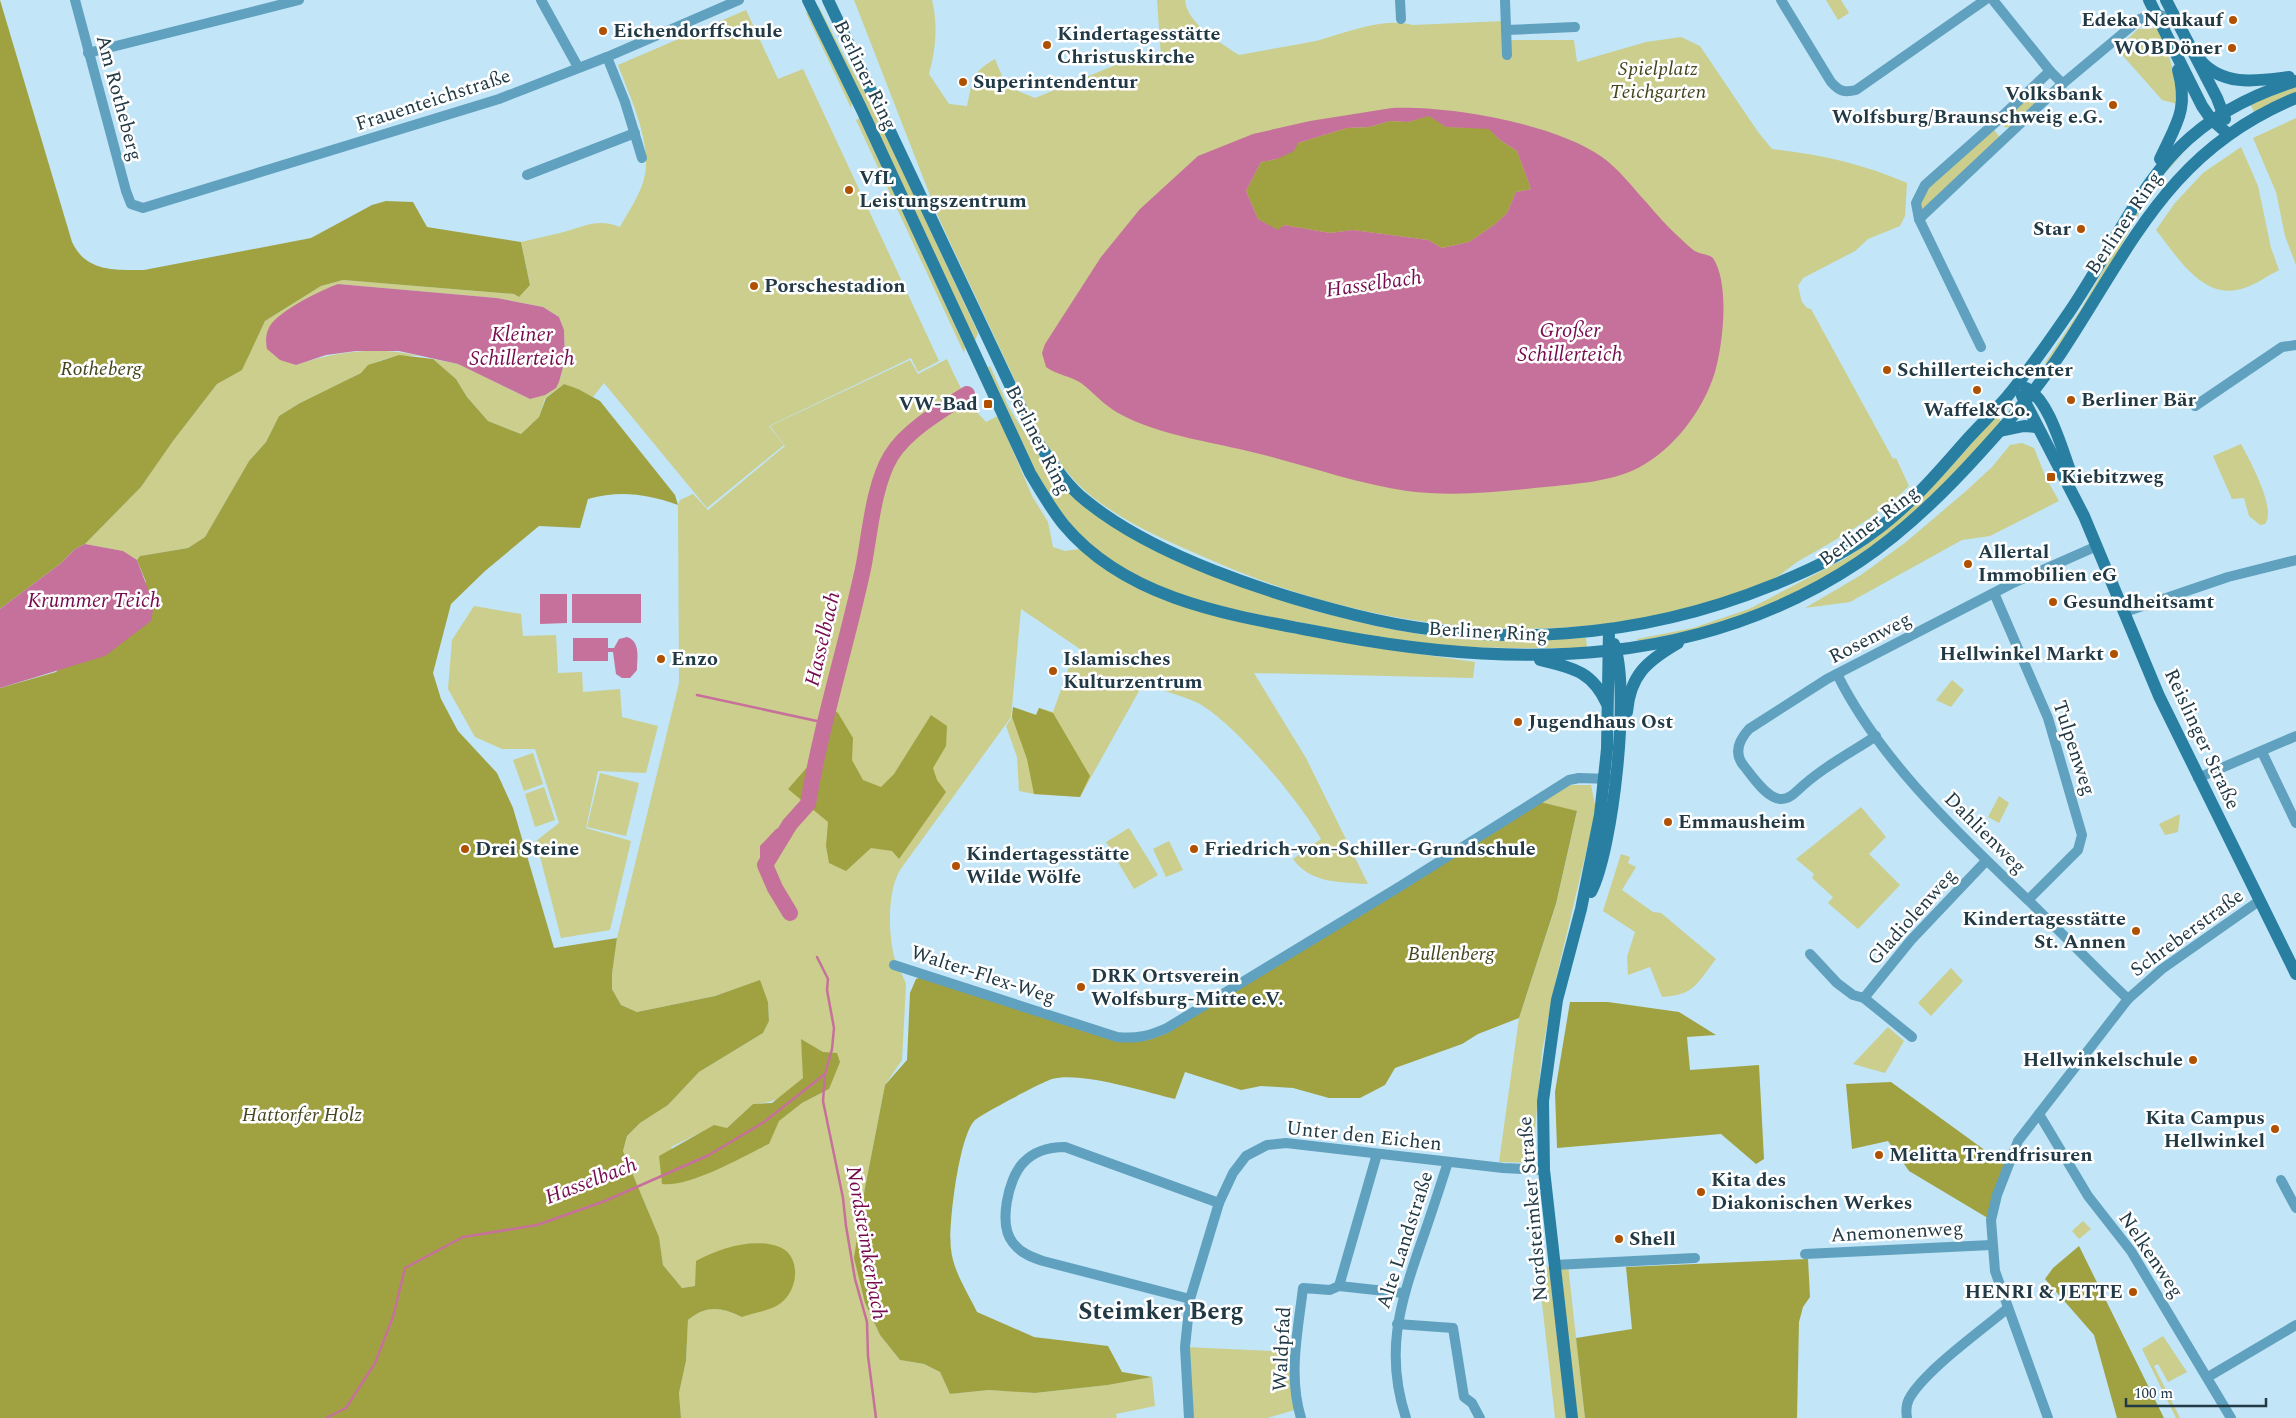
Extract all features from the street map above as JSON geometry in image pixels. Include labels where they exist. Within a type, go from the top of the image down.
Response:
[{"type":"main road","name":"Berliner Ring","points":[[808,0],[865,117],[1030,473],[1063,524],[1083,545],[1121,572],[1155,591],[1238,616],[1382,644],[1520,656],[1612,651],[1687,638],[1716,630],[1766,611],[1815,589],[1858,563],[1900,532],[1932,504],[2000,431],[2062,351],[2150,212],[2180,175],[2228,134],[2267,111],[2296,98]]},
{"type":"main road","name":"Berliner Ring","points":[[828,0],[1036,440],[1061,476],[1084,500],[1121,525],[1230,577],[1312,605],[1372,620],[1436,632],[1504,636],[1567,634],[1609,630],[1665,620],[1742,598],[1817,566],[1855,546],[1896,514],[1935,477],[2017,384],[2071,309],[2154,174],[2186,139],[2223,112],[2264,91],[2296,80]]},
{"type":"main road","points":[[2148,0],[2202,106],[2211,119],[2228,134]]},
{"type":"main road","points":[[2166,0],[2223,112],[2228,134]]},
{"type":"main road","points":[[2190,48],[2203,64],[2224,78],[2262,80],[2296,76]]},
{"type":"main road","points":[[2154,174],[2178,125],[2184,103],[2174,53]]},
{"type":"main road","points":[[2017,384],[2032,391]]},
{"type":"main road","name":"Reislinger Straße","points":[[2017,384],[2036,427],[2051,450],[2084,516],[2159,696],[2296,974]]},
{"type":"main road","name":"Reislinger Straße","points":[[2032,391],[2048,414],[2072,476],[2084,516]]},
{"type":"main road","points":[[2000,431],[2024,426],[2036,427]]},
{"type":"main road","name":"Nordsteimker Straße","points":[[1572,1418],[1544,1170],[1543,1101],[1549,1050],[1561,981],[1581,910],[1592,889],[1606,845],[1610,779],[1609,709],[1612,651],[1609,630]]},
{"type":"main road","points":[[1618,750],[1626,723],[1628,699],[1643,668],[1661,653],[1687,638]]},
{"type":"main road","name":"Nordsteimker Straße","points":[[1610,779],[1618,750],[1620,668],[1612,651]]},
{"type":"main road","points":[[1520,656],[1580,671],[1595,683],[1609,709]]},
{"type":"street","name":"Am Rotheberg","points":[[75,0],[131,204]]},
{"type":"street","points":[[88,53],[299,0]]},
{"type":"street","points":[[541,0],[578,67]]},
{"type":"street","name":"Frauenteichstraße","points":[[131,204],[143,208],[500,99],[607,57],[739,0]]},
{"type":"street","points":[[1400,0],[1401,18]]},
{"type":"street","points":[[1505,0],[1507,55]]},
{"type":"street","points":[[1781,0],[1831,82],[1838,90],[1846,93],[1856,90],[1985,0]]},
{"type":"street","points":[[1993,0],[2050,71],[2063,84]]},
{"type":"street","points":[[1918,215],[2008,136],[2063,84],[2140,19],[2154,14],[2174,18]]},
{"type":"street","points":[[1506,30],[1575,27]]},
{"type":"street","points":[[607,57],[635,133],[642,158]]},
{"type":"street","points":[[1981,347],[1918,215],[1918,195],[1925,185],[2050,71]]},
{"type":"street","points":[[1996,122],[2008,136]]},
{"type":"street","points":[[527,175],[635,133]]},
{"type":"street","points":[[2196,406],[2282,347],[2296,345]]},
{"type":"street","name":"Rosenweg","points":[[1876,736],[1827,766],[1792,795],[1783,799],[1775,798],[1758,783],[1740,762],[1738,748],[1741,737],[1749,729],[1837,674],[1994,593],[2097,546]]},
{"type":"street","points":[[2125,612],[2228,577],[2296,560]]},
{"type":"street","name":"Tulpenweg","points":[[1994,593],[2048,718],[2082,835],[2078,850],[2028,900]]},
{"type":"street","name":"Dahlienweg","points":[[1837,674],[1876,736],[1926,798],[1986,862],[2028,900],[2128,999]]},
{"type":"street","points":[[2198,778],[2296,736]]},
{"type":"street","points":[[2262,752],[2296,822]]},
{"type":"street","name":"Walter-Flex-Weg","points":[[894,964],[1117,1036],[1136,1039],[1167,1028],[1320,936],[1569,780],[1579,778],[1610,779]]},
{"type":"street","name":"Gladiolenweg","points":[[1864,998],[1911,940],[1986,862]]},
{"type":"street","name":"Schreberstraße","points":[[2048,1418],[1995,1271],[1991,1245],[1991,1220],[1997,1195],[2018,1141],[2128,999],[2162,969],[2259,901]]},
{"type":"street","points":[[1810,954],[1837,983],[1853,995],[1864,998],[1912,1037]]},
{"type":"street","name":"Nelkenweg","points":[[2039,1114],[2088,1196],[2131,1251],[2232,1418]]},
{"type":"street","name":"Unter den Eichen","points":[[1190,1418],[1185,1356],[1190,1299],[1220,1203],[1233,1173],[1246,1156],[1267,1145],[1286,1143],[1448,1162],[1544,1170]]},
{"type":"street","points":[[1190,1299],[1042,1261],[1020,1251],[1012,1243],[1005,1224],[1012,1182],[1022,1164],[1028,1158],[1045,1149],[1065,1146],[1220,1203]]},
{"type":"street","points":[[1339,1286],[1377,1154]]},
{"type":"street","name":"Alte Landstraße","points":[[1406,1418],[1400,1399],[1396,1356],[1396,1324],[1403,1293],[1448,1162]]},
{"type":"street","points":[[2281,1180],[2296,1208]]},
{"type":"street","name":"Anemonenweg","points":[[1805,1254],[1991,1245]]},
{"type":"street","points":[[1554,1265],[1695,1258]]},
{"type":"street","name":"Waldpfad","points":[[1300,1418],[1295,1390],[1295,1352],[1303,1288],[1330,1290],[1339,1286],[1403,1293]]},
{"type":"street","points":[[1907,1418],[1907,1405],[1910,1398],[1935,1369],[2008,1308]]},
{"type":"street","points":[[1396,1324],[1453,1328],[1464,1397],[1472,1403],[1480,1418]]},
{"type":"street","points":[[2208,1377],[2296,1325]]},
{"type":"green space","name":"Rotheberg","points":[[0,0],[72,242],[78,252],[93,264],[112,269],[144,270],[311,238],[372,205],[386,201],[413,202],[427,227],[521,242],[530,285],[519,297],[514,294],[343,280],[321,286],[265,321],[242,370],[217,384],[173,441],[141,487],[85,544],[75,549],[60,564],[0,609]]},
{"type":"green space","name":"Spielplatz Teichgarten","points":[[854,0],[932,0],[935,37],[929,74],[949,104],[967,106],[974,78],[981,69],[995,59],[1006,86],[1035,98],[1135,57],[1161,56],[1157,0],[1185,0],[1187,9],[1198,25],[1239,55],[1316,41],[1376,24],[1389,23],[1413,25],[1505,21],[1506,40],[1574,40],[1577,62],[1646,42],[1681,37],[1700,46],[1758,132],[1772,149],[1841,161],[1875,170],[1907,183],[1905,216],[1900,226],[1868,239],[1855,251],[1803,278],[1798,286],[1802,302],[1807,308],[1811,309],[1893,459],[1896,458],[1909,486],[1858,526],[1763,584],[1700,607],[1671,615],[1579,626],[1526,629],[1473,627],[1369,612],[1317,599],[1267,582],[1168,541],[1119,516],[1090,495],[1069,475],[1041,436],[940,221]]},
{"type":"green space","points":[[1826,0],[1841,0],[1849,13],[1838,20]]},
{"type":"green space","points":[[819,7],[875,110],[978,333],[975,341],[817,8]]},
{"type":"green space","name":"Porschestadion","points":[[746,10],[778,79],[803,69],[939,361],[918,372],[911,358],[769,426],[784,445],[707,508],[604,383],[593,397],[564,384],[545,398],[539,417],[521,434],[488,421],[467,397],[456,379],[433,359],[458,364],[530,399],[559,382],[565,360],[564,330],[559,317],[543,307],[497,298],[338,284],[266,343],[270,352],[296,365],[342,353],[389,351],[420,356],[404,356],[381,360],[361,373],[300,403],[279,416],[266,442],[249,461],[205,537],[188,548],[140,556],[137,560],[122,551],[85,544],[141,487],[173,441],[217,384],[242,369],[265,321],[321,286],[343,280],[514,294],[519,297],[530,284],[521,242],[596,223],[612,224],[620,227],[640,191],[646,165],[643,136],[639,121],[618,65]]},
{"type":"green space","points":[[808,12],[852,102],[851,108],[806,13]]},
{"type":"green space","points":[[2158,28],[2172,65],[2176,84],[2177,104],[2162,100],[2117,49],[2138,29]]},
{"type":"green space","points":[[2296,86],[2296,93],[2254,112],[2250,103]]},
{"type":"green space","points":[[2040,87],[2046,92],[2045,96],[2011,128],[2004,127],[2004,118]]},
{"type":"green space","points":[[1430,115],[1446,127],[1489,128],[1500,140],[1517,151],[1531,189],[1516,192],[1507,213],[1494,225],[1469,242],[1442,248],[1428,240],[1353,230],[1330,233],[1284,225],[1278,231],[1258,219],[1246,191],[1261,162],[1277,159],[1298,143],[1347,128],[1369,127],[1390,121],[1408,122]]},
{"type":"green space","points":[[860,118],[965,347],[964,353],[856,120]]},
{"type":"green space","points":[[2296,118],[2296,265],[2285,236],[2276,192],[2253,138]]},
{"type":"green space","points":[[1994,130],[1999,136],[1998,140],[1923,209],[1919,210],[1924,191]]},
{"type":"green space","points":[[2190,146],[2155,184],[2110,266],[2047,364],[2045,363],[2081,309],[2154,183]]},
{"type":"green space","points":[[2241,147],[2258,186],[2271,248],[2279,270],[2246,288],[2227,291],[2214,288],[2192,273],[2156,230],[2175,203],[2203,173]]},
{"type":"green space","name":"Hattorfer Holz","points":[[399,355],[433,359],[456,379],[467,397],[488,421],[521,434],[539,417],[546,398],[564,384],[578,389],[600,401],[675,495],[678,505],[633,494],[600,496],[588,499],[580,528],[539,526],[485,571],[451,604],[433,673],[441,699],[458,731],[497,773],[513,808],[554,948],[617,938],[612,989],[621,1005],[637,1012],[715,996],[760,980],[768,1002],[769,1021],[763,1033],[699,1072],[668,1105],[640,1123],[627,1136],[623,1151],[659,1237],[663,1265],[682,1288],[695,1286],[696,1261],[725,1248],[757,1243],[777,1246],[785,1250],[791,1257],[794,1265],[794,1283],[785,1299],[770,1309],[742,1317],[727,1311],[714,1309],[701,1312],[688,1320],[686,1361],[679,1393],[681,1418],[0,1418],[0,688],[56,672],[146,582],[137,560],[140,556],[188,548],[205,537],[249,461],[266,442],[279,416],[300,403],[361,373],[368,365]]},
{"type":"green space","points":[[947,359],[964,392],[986,422],[998,416],[1032,496],[1048,522],[1053,547],[1065,551],[1079,549],[1113,574],[1201,609],[1245,622],[1382,649],[1475,662],[1473,678],[1254,673],[1306,758],[1368,884],[1337,882],[1309,873],[1293,859],[1321,839],[1283,785],[1248,745],[1230,727],[1198,703],[1144,682],[1080,797],[1034,794],[1019,791],[1017,757],[1006,726],[1012,717],[1013,707],[1036,715],[1039,708],[1053,712],[1072,659],[1076,660],[1080,649],[1021,609],[1011,717],[900,870],[893,890],[890,914],[891,938],[896,963],[906,985],[902,1060],[885,1085],[863,1198],[865,1303],[880,1335],[900,1360],[924,1364],[940,1372],[950,1394],[989,1390],[1036,1393],[1108,1385],[1152,1377],[1155,1406],[1116,1414],[1117,1418],[681,1418],[679,1393],[686,1361],[688,1320],[701,1312],[714,1309],[727,1311],[742,1317],[695,1286],[682,1288],[663,1265],[659,1237],[623,1151],[627,1136],[640,1123],[668,1105],[699,1072],[763,1033],[769,1021],[768,1002],[759,981],[715,996],[637,1012],[621,1005],[612,989],[617,938],[679,683],[678,505],[680,500],[693,494],[708,510],[785,446],[770,426],[910,360],[918,374]],"holes":[[[801,1040],[823,1052],[829,1089],[802,1103],[778,1121],[769,1144],[693,1179],[671,1147],[714,1126],[727,1128],[753,1104],[775,1100],[791,1089],[804,1078]]]},
{"type":"green space","points":[[990,366],[1009,408],[1043,462],[1080,504],[1228,582],[1311,610],[1380,627],[1436,637],[1504,640],[1586,638],[1587,648],[1468,647],[1398,641],[1239,610],[1180,594],[1152,583],[1101,553],[1078,532],[1063,514],[1049,495],[1026,454],[987,368]]},
{"type":"green space","points":[[1998,414],[2001,422],[1952,475],[1901,525],[1860,556],[1812,584],[1760,609],[1712,626],[1638,641],[1637,639],[1693,628],[1749,609],[1846,558],[1871,541],[1911,507],[1949,469]]},
{"type":"green space","points":[[2022,443],[2034,448],[2046,478],[2059,501],[1990,536],[1962,540],[1850,602],[1805,608],[1861,575],[1906,542],[1992,467],[2010,445]]},
{"type":"green space","points":[[2241,444],[2265,496],[2268,517],[2265,524],[2260,525],[2249,516],[2244,498],[2232,499],[2213,456]]},
{"type":"green space","points":[[474,606],[521,614],[523,636],[556,635],[558,673],[582,672],[583,692],[620,689],[622,717],[658,726],[646,773],[598,771],[586,828],[631,841],[610,930],[561,938],[536,841],[559,823],[535,749],[502,749],[475,737],[448,689],[452,640]]},
{"type":"green space","points":[[1952,680],[1964,690],[1951,707],[1936,700]]},
{"type":"green space","points":[[825,704],[838,713],[853,738],[852,760],[863,780],[881,787],[894,774],[931,715],[947,726],[946,746],[933,768],[937,780],[946,792],[899,859],[892,851],[871,848],[846,871],[829,863],[826,846],[828,822],[788,789],[810,764]]},
{"type":"green space","points":[[1013,707],[1036,715],[1039,708],[1053,713],[1090,776],[1080,797],[1034,794],[1027,759],[1012,717]]},
{"type":"green space","points":[[533,753],[543,784],[524,791],[513,760]]},
{"type":"green space","points":[[600,773],[639,783],[626,836],[587,827]]},
{"type":"green space","points":[[1571,785],[1591,785],[1596,810],[1556,979],[1542,1052],[1532,1163],[1499,1162],[1519,1018],[1556,905],[1577,812],[1536,801]]},
{"type":"green space","points":[[544,787],[555,820],[535,827],[525,794]]},
{"type":"green space","points":[[1999,796],[2009,803],[1999,823],[1988,817]]},
{"type":"green space","name":"Bullenberg","points":[[1536,801],[1577,811],[1556,904],[1519,1018],[1478,1034],[1462,1044],[1395,1068],[1385,1085],[1360,1098],[1329,1098],[1293,1088],[1261,1086],[1241,1090],[1185,1072],[1175,1099],[1113,1083],[1064,1077],[1052,1079],[999,1105],[975,1120],[969,1129],[964,1143],[953,1202],[951,1249],[961,1282],[977,1312],[1034,1337],[1108,1346],[1122,1372],[1152,1377],[1108,1385],[1035,1393],[989,1390],[950,1394],[940,1372],[924,1364],[900,1360],[880,1335],[865,1303],[854,1258],[863,1198],[885,1085],[907,1060],[910,993],[916,979],[924,976],[1117,1041],[1131,1042],[1156,1037],[1169,1032]]},
{"type":"green space","points":[[1861,807],[1886,837],[1869,854],[1900,885],[1858,929],[1828,903],[1833,897],[1812,878],[1814,874],[1796,859]]},
{"type":"green space","points":[[2180,814],[2178,832],[2165,835],[2159,824]]},
{"type":"green space","points":[[1129,828],[1158,875],[1134,889],[1106,842]]},
{"type":"green space","points":[[1169,841],[1183,870],[1166,877],[1153,849]]},
{"type":"green space","points":[[1621,854],[1630,857],[1628,863],[1636,867],[1622,890],[1653,912],[1661,913],[1716,959],[1699,981],[1682,994],[1662,997],[1650,967],[1628,975],[1627,957],[1635,932],[1603,911]]},
{"type":"green space","points":[[1951,968],[1963,981],[1931,1016],[1918,1003]]},
{"type":"green space","points":[[1570,1002],[1608,1002],[1679,1012],[1716,1035],[1687,1037],[1690,1070],[1759,1065],[1764,1159],[1756,1164],[1721,1134],[1557,1148],[1555,1092]]},
{"type":"green space","points":[[1888,1027],[1904,1041],[1885,1073],[1853,1064]]},
{"type":"green space","points":[[801,1039],[823,1052],[837,1053],[840,1062],[829,1089],[802,1103],[779,1121],[769,1144],[701,1176],[674,1184],[662,1184],[659,1156],[714,1125],[727,1128],[753,1104],[772,1103],[803,1078]]},
{"type":"green space","points":[[1891,1082],[2008,1167],[1991,1220],[1909,1171],[1888,1141],[1852,1149],[1846,1084]]},
{"type":"green space","points":[[2083,1221],[2091,1229],[2079,1239],[2072,1231]]},
{"type":"green space","points":[[2079,1246],[2164,1418],[2117,1418],[2094,1335],[2045,1279],[2053,1268]]},
{"type":"green space","points":[[1808,1259],[1810,1297],[1803,1307],[1799,1322],[1797,1418],[1585,1418],[1576,1338],[1632,1329],[1626,1267]]},
{"type":"green space","points":[[1568,1265],[1585,1418],[1555,1418],[1538,1268]]},
{"type":"green space","points":[[2163,1336],[2187,1372],[2168,1382],[2158,1364],[2154,1366],[2180,1418],[2176,1418],[2142,1349]]},
{"type":"green space","points":[[1185,1347],[1295,1352],[1298,1409],[1267,1418],[1190,1418]]},
{"type":"water","name":"Großer Schillerteich","points":[[1392,108],[1443,110],[1501,119],[1530,126],[1581,145],[1602,157],[1620,173],[1686,244],[1695,251],[1713,258],[1718,269],[1722,283],[1723,314],[1718,360],[1710,387],[1686,428],[1651,460],[1627,473],[1604,479],[1510,491],[1458,494],[1424,493],[1371,484],[1250,451],[1191,439],[1153,428],[1118,413],[1081,383],[1046,367],[1042,353],[1045,344],[1101,257],[1140,209],[1198,156],[1253,134],[1310,121]],"holes":[[[1429,116],[1446,127],[1489,129],[1500,140],[1517,151],[1531,189],[1516,192],[1507,213],[1494,225],[1469,242],[1442,248],[1428,240],[1353,230],[1330,233],[1284,225],[1278,230],[1258,219],[1246,191],[1261,162],[1277,159],[1294,151],[1298,143],[1347,128],[1369,127],[1390,121],[1408,122]]]},
{"type":"water","name":"Kleiner Schillerteich","points":[[338,284],[497,298],[543,307],[559,317],[564,330],[565,360],[559,382],[556,388],[545,395],[530,399],[458,364],[399,351],[356,351],[326,355],[296,365],[280,360],[267,349],[267,332],[278,317],[303,300]]},
{"type":"water","name":"Krummer Teich","points":[[85,544],[123,551],[137,560],[154,605],[151,621],[105,656],[0,688],[0,609],[60,564],[75,549]]},
{"type":"water","points":[[540,594],[567,594],[567,623],[540,624]]},
{"type":"water","points":[[572,594],[641,594],[641,623],[572,623]]},
{"type":"water","points":[[627,637],[634,643],[637,651],[637,670],[630,678],[622,678],[616,674],[613,652],[608,652],[608,661],[573,661],[573,638],[608,638],[608,648],[614,648],[619,639]]},
{"type":"water","points":[[790,824],[790,839],[765,865],[760,857],[760,846],[776,829]]},
{"type":"waterway","name":"Hasselbach","points":[[790,913],[775,888],[765,865],[790,824],[808,804],[813,774],[863,569],[880,481],[891,456],[906,438],[926,421],[967,394]]},
{"type":"waterway","points":[[697,695],[826,723]]},
{"type":"waterway","name":"Nordsteimkerbach","points":[[817,957],[828,979],[827,990],[834,1028],[832,1049],[825,1074],[823,1101],[843,1198],[855,1279],[867,1322],[868,1356],[876,1418]]},
{"type":"waterway","name":"Hasselbach","points":[[326,1418],[346,1408],[375,1363],[393,1317],[405,1268],[463,1237],[537,1225],[605,1201],[709,1155],[764,1122],[825,1074]]},
{"type":"place","name":"Edeka Neukauf","points":[[2233,20]]},
{"type":"place","name":"Eichendorffschule","points":[[603,31]]},
{"type":"place","name":"Kindertagesstätte Christuskirche","points":[[1047,45]]},
{"type":"place","name":"WOBDöner","points":[[2232,48]]},
{"type":"place","name":"Superintendentur","points":[[963,82]]},
{"type":"place","name":"Volksbank Wolfsburg/Braunschweig e.G.","points":[[2113,105]]},
{"type":"place","name":"VfL Leistungszentrum","points":[[849,190]]},
{"type":"place","name":"Star","points":[[2081,229]]},
{"type":"place","name":"Porschestadion","points":[[754,286]]},
{"type":"place","name":"Schillerteichcenter","points":[[1887,370]]},
{"type":"place","name":"Waffel&Co.","points":[[1977,390]]},
{"type":"place","name":"Berliner Bär","points":[[2071,400]]},
{"type":"place","name":"VW-Bad","points":[[988,404]]},
{"type":"place","name":"Kiebitzweg","points":[[2051,477]]},
{"type":"place","name":"Allertal Immobilien eG","points":[[1968,564]]},
{"type":"place","name":"Gesundheitsamt","points":[[2053,602]]},
{"type":"place","name":"Hellwinkel Markt","points":[[2114,654]]},
{"type":"place","name":"Enzo","points":[[661,659]]},
{"type":"place","name":"Islamisches Kulturzentrum","points":[[1053,671]]},
{"type":"place","name":"Jugendhaus Ost","points":[[1518,722]]},
{"type":"place","name":"Emmausheim","points":[[1668,822]]},
{"type":"place","name":"Drei Steine","points":[[465,849]]},
{"type":"place","name":"Friedrich-von-Schiller-Grundschule","points":[[1194,849]]},
{"type":"place","name":"Kindertagesstätte Wilde Wölfe","points":[[956,866]]},
{"type":"place","name":"Kindertagesstätte St. Annen","points":[[2136,931]]},
{"type":"place","name":"DRK Ortsverein Wolfsburg-Mitte e.V.","points":[[1081,987]]},
{"type":"place","name":"Hellwinkelschule","points":[[2193,1060]]},
{"type":"place","name":"Kita Campus Hellwinkel","points":[[2275,1129]]},
{"type":"place","name":"Melitta Trendfrisuren","points":[[1879,1155]]},
{"type":"place","name":"Kita des Diakonischen Werkes","points":[[1701,1192]]},
{"type":"place","name":"Shell","points":[[1619,1239]]},
{"type":"place","name":"HENRI & JETTE","points":[[2133,1292]]},
{"type":"district","name":"Steimker Berg","points":[[1161,1312]]}]
